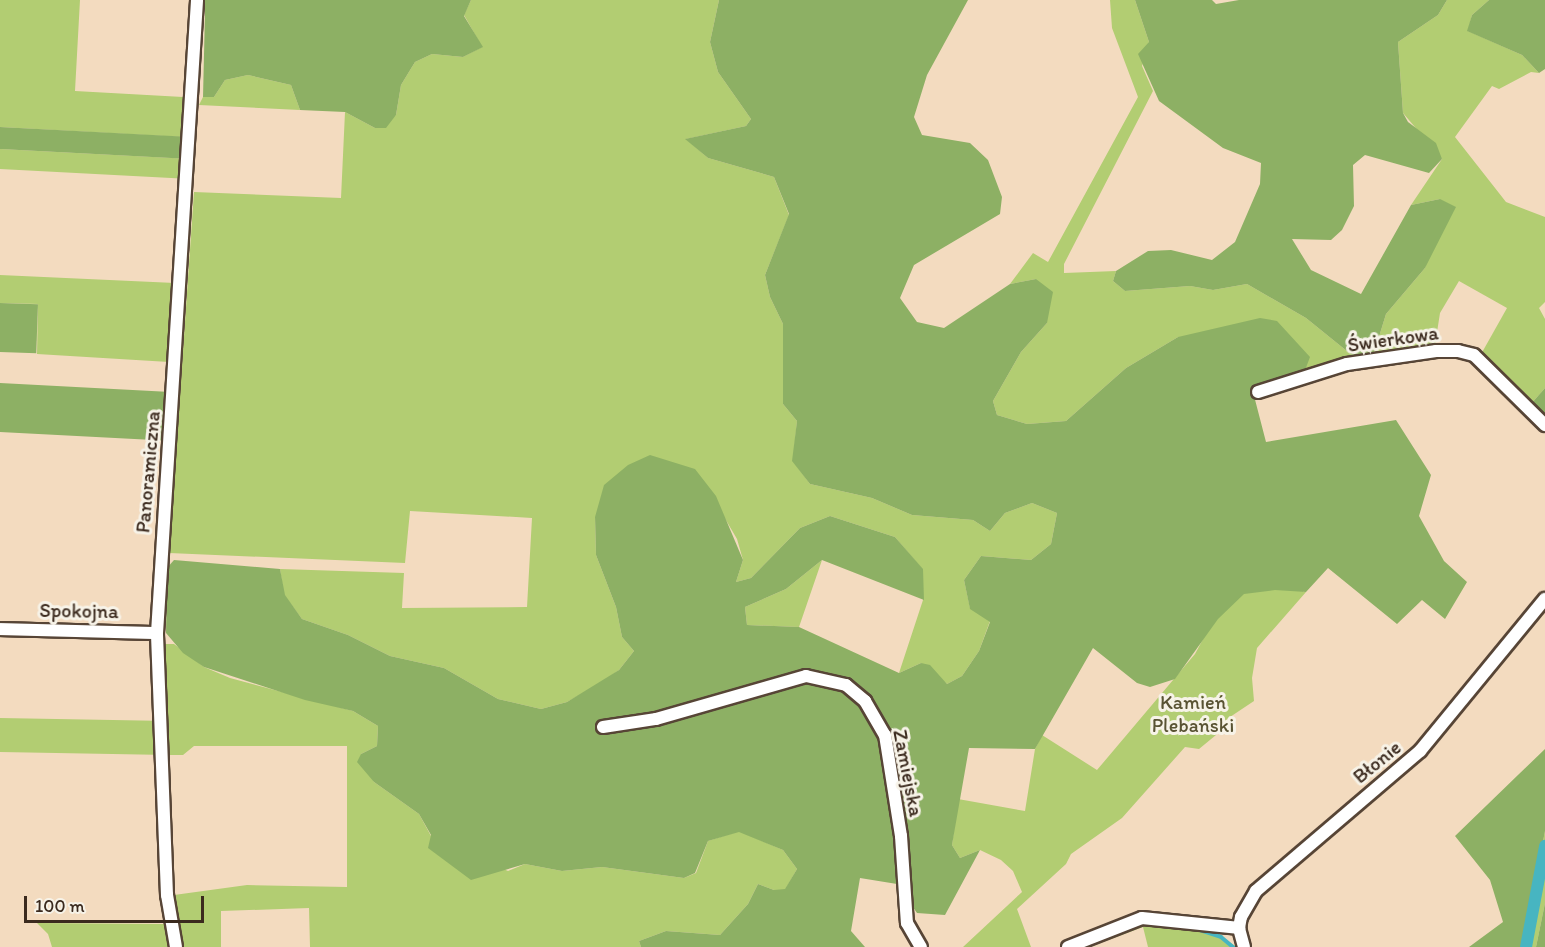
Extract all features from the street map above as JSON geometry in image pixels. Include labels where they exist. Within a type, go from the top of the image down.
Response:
[{"type":"street","name":"Panoramiczna","points":[[176,947],[167,895],[157,633],[197,0]]},
{"type":"street","name":"Świerkowa","points":[[1258,392],[1347,364],[1436,351],[1458,351],[1474,355],[1545,425]]},
{"type":"street","name":"Błonie","points":[[1239,928],[1244,908],[1256,891],[1420,751],[1545,599]]},
{"type":"street","name":"Spokojna","points":[[0,629],[157,633]]},
{"type":"street","name":"Zamiejska","points":[[603,727],[656,719],[806,676],[846,685],[865,701],[885,735],[901,836],[907,923],[921,947]]},
{"type":"street","points":[[1068,947],[1142,918],[1239,928],[1244,947]]},
{"type":"green space","points":[[0,0],[80,0],[75,91],[183,97],[182,137],[0,127]]},
{"type":"green space","points":[[202,0],[471,0],[464,16],[483,47],[463,57],[432,54],[415,62],[401,85],[396,115],[386,128],[375,128],[345,112],[300,110],[291,85],[248,75],[225,80],[214,97],[203,97],[205,12]]},
{"type":"green space","points":[[471,0],[719,0],[710,42],[718,72],[751,119],[746,126],[686,139],[708,158],[774,177],[789,215],[765,275],[770,297],[783,324],[783,404],[797,421],[793,461],[810,484],[872,498],[912,515],[973,520],[990,531],[1005,513],[1032,503],[1057,513],[1051,544],[1031,560],[981,556],[964,580],[970,608],[990,621],[979,651],[962,676],[947,684],[921,663],[899,673],[923,600],[923,570],[895,537],[830,516],[800,528],[751,578],[736,582],[743,560],[737,539],[706,486],[595,517],[596,555],[616,607],[622,637],[634,651],[619,670],[601,683],[567,702],[541,709],[498,699],[444,668],[390,656],[348,635],[302,619],[284,595],[280,569],[404,573],[402,608],[527,607],[532,518],[410,511],[405,563],[169,553],[194,192],[341,198],[345,112],[375,128],[396,115],[401,85],[415,62],[432,54],[463,57],[482,47],[464,15]]},
{"type":"green space","points":[[719,0],[968,0],[927,75],[914,117],[922,135],[970,143],[988,160],[1002,197],[1000,214],[914,265],[900,298],[917,322],[944,328],[1010,284],[1036,279],[1053,292],[1047,323],[1021,352],[993,401],[997,415],[1027,424],[1066,421],[1126,368],[1178,337],[1260,318],[1277,321],[1310,357],[1304,373],[1252,388],[1266,442],[1396,420],[1431,475],[1419,516],[1444,561],[1467,582],[1445,619],[1422,600],[1397,624],[1328,568],[1306,592],[1275,590],[1244,594],[1218,619],[1175,679],[1150,687],[1137,683],[1093,648],[1035,749],[969,748],[952,845],[960,858],[980,850],[945,915],[917,913],[897,884],[860,878],[851,931],[865,947],[641,947],[639,941],[666,931],[720,935],[748,904],[758,884],[774,890],[785,889],[797,869],[783,850],[739,832],[708,841],[695,873],[684,878],[602,867],[562,871],[525,864],[471,880],[428,848],[431,835],[419,814],[374,782],[357,762],[361,754],[377,746],[378,726],[353,711],[305,700],[204,667],[183,653],[166,633],[167,568],[174,560],[280,569],[285,595],[302,619],[348,635],[390,656],[444,668],[498,699],[541,709],[567,702],[619,670],[634,651],[622,637],[616,607],[596,555],[595,517],[604,485],[628,465],[650,455],[695,469],[716,496],[743,560],[736,582],[751,578],[800,528],[830,516],[895,537],[923,569],[924,600],[822,560],[786,589],[745,607],[747,625],[799,627],[899,673],[921,663],[930,665],[947,684],[962,676],[979,651],[990,622],[970,609],[964,580],[981,556],[1031,560],[1051,544],[1057,513],[1032,503],[1005,513],[990,531],[973,520],[912,515],[872,498],[810,484],[792,461],[797,421],[783,404],[783,324],[770,297],[765,275],[789,214],[774,177],[708,158],[685,139],[746,126],[751,119],[718,72],[710,42]]},
{"type":"green space","points":[[1110,0],[1135,0],[1149,42],[1142,66],[1153,91],[1064,264],[1064,273],[1116,271],[1113,281],[1125,291],[1190,286],[1213,290],[1247,284],[1306,318],[1353,356],[1304,373],[1178,337],[1126,368],[1066,421],[1027,424],[997,415],[993,401],[1021,352],[1047,323],[1036,279],[1010,284],[1033,253],[1048,262],[1138,97],[1112,28]]},
{"type":"green space","points":[[1135,0],[1212,0],[1216,4],[1239,0],[1447,0],[1438,15],[1398,42],[1403,113],[1408,122],[1436,143],[1442,159],[1429,173],[1365,155],[1353,165],[1354,206],[1342,230],[1331,240],[1292,239],[1311,270],[1361,294],[1411,205],[1440,199],[1456,207],[1425,268],[1386,314],[1374,353],[1353,356],[1306,318],[1247,284],[1213,290],[1190,286],[1125,291],[1113,281],[1116,271],[1148,251],[1171,250],[1212,260],[1235,242],[1260,184],[1261,163],[1223,148],[1159,101],[1138,54],[1149,42]]},
{"type":"green space","points":[[1447,0],[1489,0],[1472,15],[1468,31],[1522,55],[1539,73],[1531,72],[1499,89],[1492,86],[1455,137],[1506,202],[1545,217],[1545,302],[1539,308],[1545,319],[1545,388],[1530,405],[1480,356],[1507,308],[1459,281],[1440,313],[1435,345],[1374,353],[1386,314],[1425,268],[1440,199],[1411,205],[1442,159],[1403,113],[1398,42],[1438,15]]},
{"type":"green space","points":[[1489,0],[1545,0],[1545,69],[1539,73],[1522,55],[1467,31],[1472,15]]},
{"type":"green space","points":[[248,75],[291,85],[300,110],[199,105],[203,97],[214,97],[225,80]]},
{"type":"green space","points":[[0,127],[182,137],[181,158],[0,149]]},
{"type":"green space","points":[[0,149],[182,159],[181,178],[0,169]]},
{"type":"green space","points":[[0,275],[175,283],[169,362],[37,354],[38,304],[0,303]]},
{"type":"green space","points":[[0,303],[38,304],[36,353],[0,352]]},
{"type":"green space","points":[[0,383],[166,392],[163,441],[0,432]]},
{"type":"green space","points":[[1545,388],[1545,418],[1530,405]]},
{"type":"green space","name":"Kamień Plebański","points":[[1298,546],[1303,592],[1306,592],[1257,648],[1252,678],[1254,701],[1227,719],[1216,735],[1199,749],[1185,747],[1122,818],[1071,854],[1066,864],[1017,909],[1031,947],[963,947],[1022,892],[1013,871],[1001,860],[980,850],[960,858],[952,845],[958,799],[1025,811],[1035,749],[1042,735],[1097,770],[1195,654],[1216,615]]},
{"type":"green space","points":[[822,560],[799,627],[747,625],[745,607],[786,589]]},
{"type":"green space","points":[[164,644],[174,644],[204,667],[230,678],[353,711],[378,726],[377,746],[361,754],[374,782],[419,814],[431,836],[508,871],[525,864],[562,871],[602,867],[684,878],[696,873],[708,841],[739,831],[783,850],[797,869],[785,890],[774,890],[758,884],[748,904],[720,935],[666,931],[639,941],[641,947],[310,947],[309,908],[221,911],[221,947],[180,947],[174,895],[247,885],[347,887],[347,746],[194,746],[183,755],[166,755]]},
{"type":"green space","points":[[0,718],[155,721],[154,755],[0,752]]},
{"type":"green space","points":[[1545,749],[1545,831],[1523,947],[1469,947],[1503,922],[1490,880],[1455,836]]},
{"type":"green space","points":[[1545,831],[1545,903],[1536,947],[1523,947]]},
{"type":"green space","points":[[1545,903],[1545,947],[1536,947]]},
{"type":"green space","points":[[37,923],[165,924],[170,947],[52,947],[48,934]]},
{"type":"green space","points":[[1138,923],[1208,929],[1237,947],[1148,947],[1143,927],[1090,947],[1076,947]]},
{"type":"waterway","points":[[1526,947],[1545,846]]},
{"type":"waterway","points":[[1197,929],[1221,937],[1233,947]]}]
